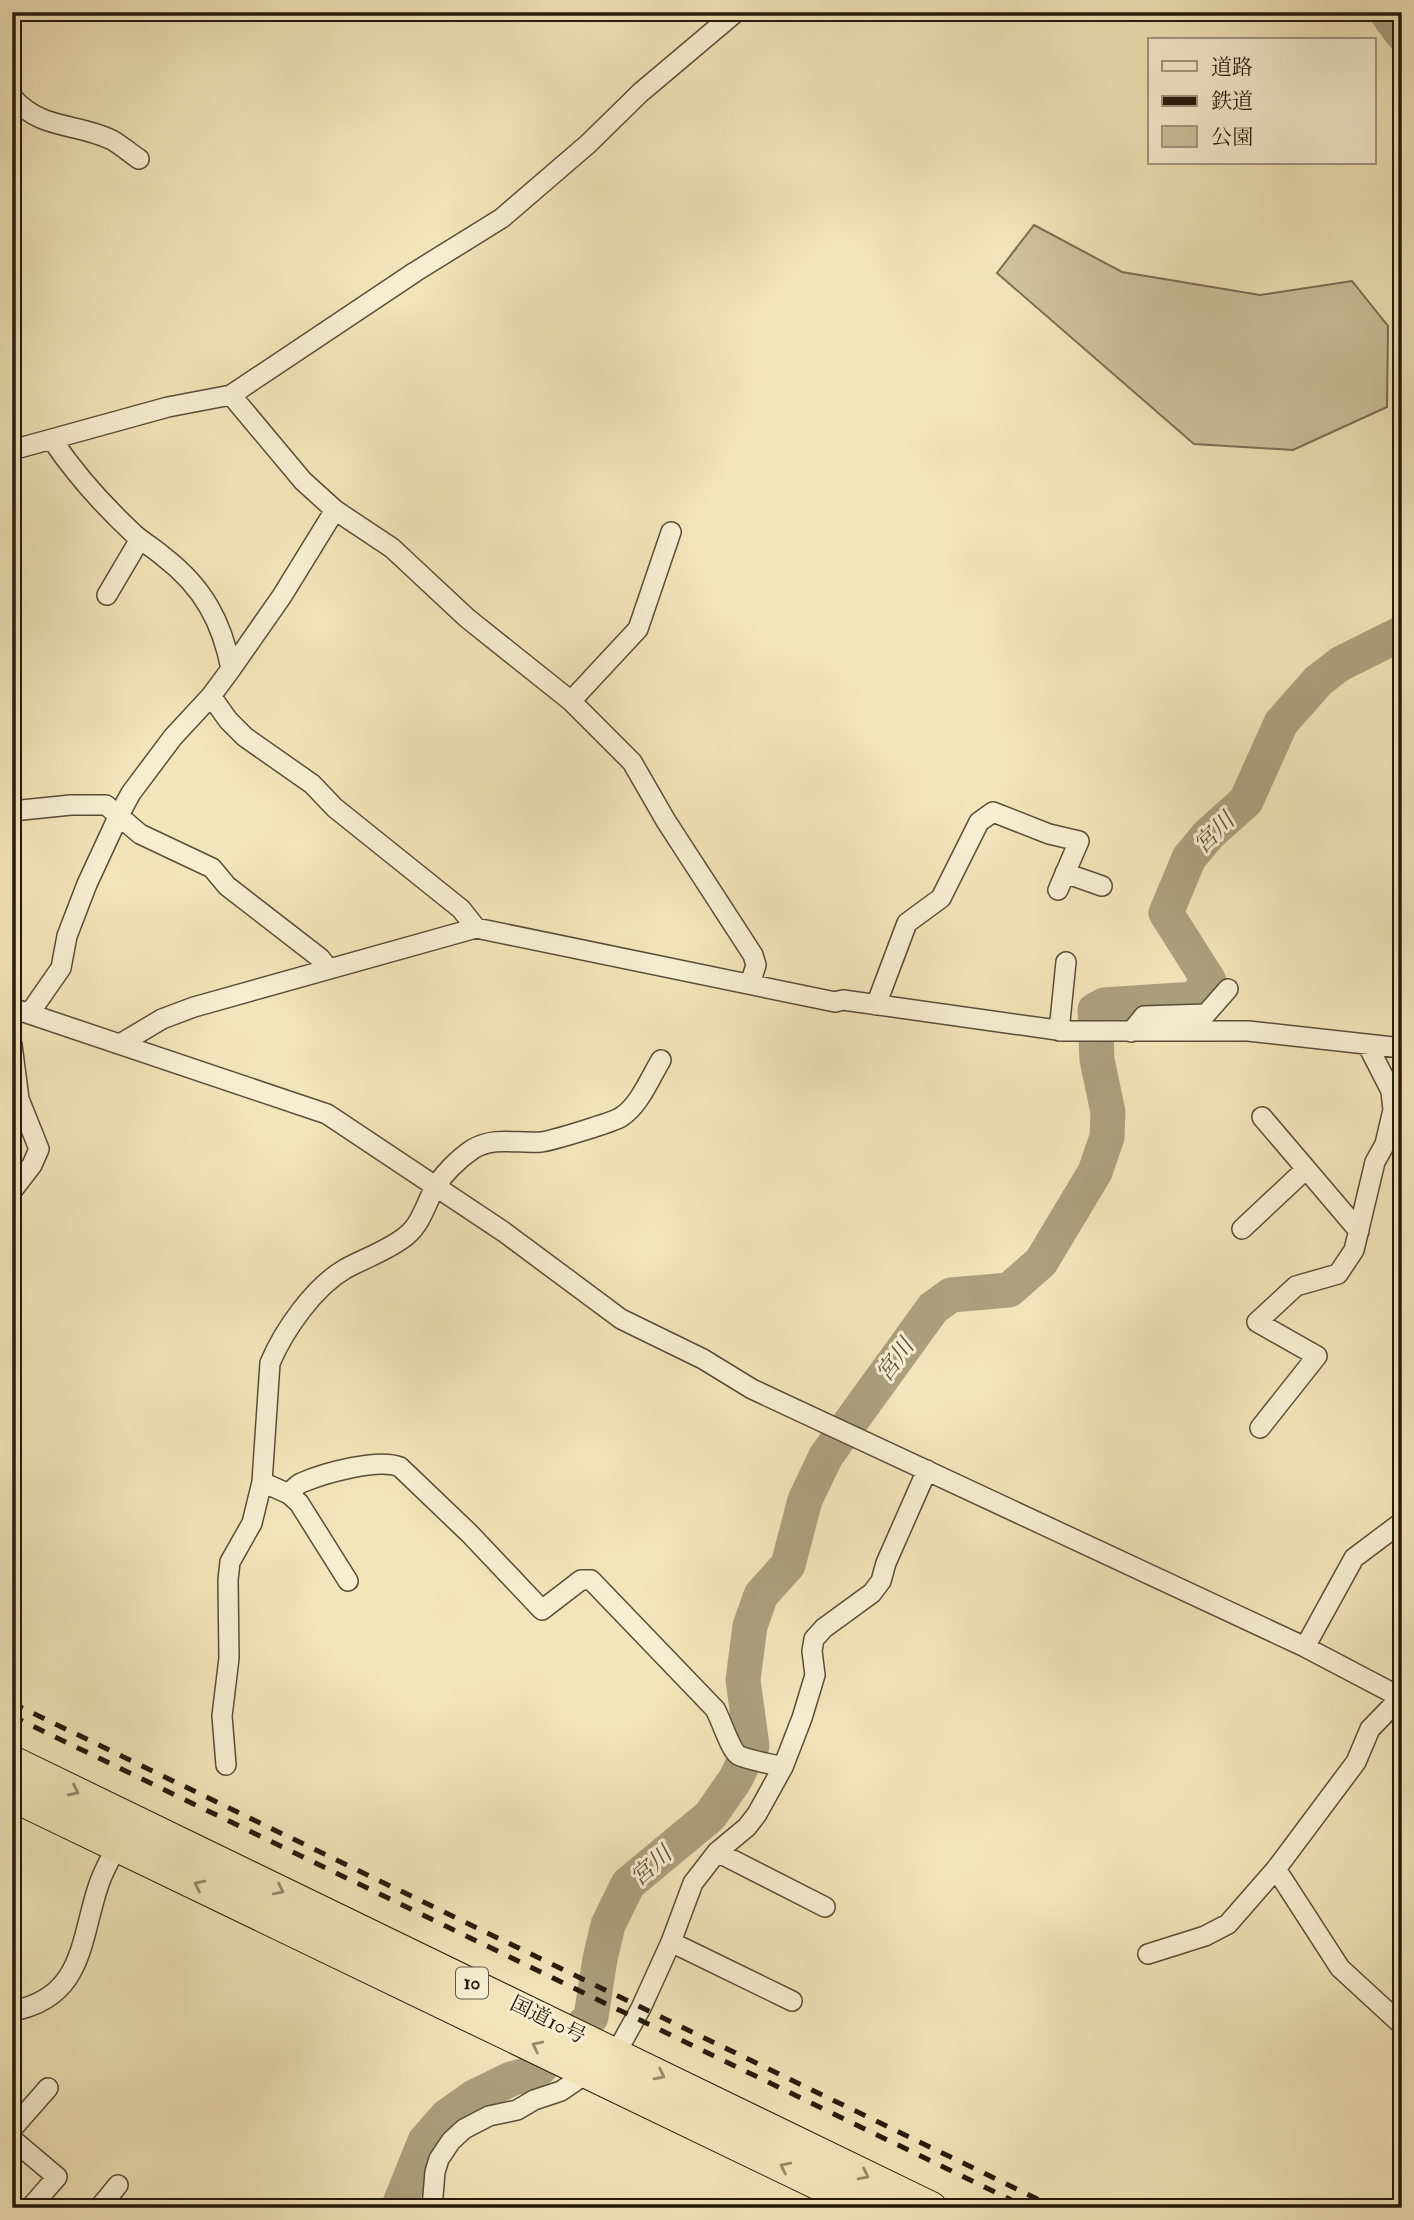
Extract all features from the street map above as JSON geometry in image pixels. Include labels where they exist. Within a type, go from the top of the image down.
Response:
[{"type":"highway","name":"国道10号","points":[[12,1762],[124,1832],[589,2071],[869,2208]]},
{"type":"highway","name":"国道10号","points":[[12,1795],[124,1832],[616,2053],[931,2208]]},
{"type":"street","points":[[12,450],[53,441],[169,407],[231,395],[415,272],[502,218],[588,144],[640,93],[736,12]]},
{"type":"street","points":[[12,97],[24,110],[53,124],[111,139],[139,159]]},
{"type":"street","points":[[231,395],[303,481],[335,510],[392,548],[467,618],[571,701],[632,762],[666,821],[747,945],[756,965],[750,984]]},
{"type":"street","points":[[53,441],[80,478],[140,539],[180,570],[201,594],[216,616],[231,669]]},
{"type":"street","points":[[335,510],[282,596],[231,669],[211,696],[173,737],[131,793],[87,884],[67,936],[61,968],[20,1011],[327,1114],[504,1232],[621,1319],[703,1359],[752,1389],[1305,1647],[1401,1697],[1370,1728],[1356,1762],[1276,1869],[1228,1924],[1205,1936],[1147,1954]]},
{"type":"street","points":[[571,701],[638,629],[671,532]]},
{"type":"street","points":[[107,595],[140,539]]},
{"type":"street","points":[[211,696],[228,720],[245,737],[312,784],[335,808],[461,909],[476,928]]},
{"type":"street","points":[[12,811],[106,805],[140,834],[212,868],[227,886],[320,958],[327,968]]},
{"type":"street","points":[[876,1005],[907,923],[941,898],[979,822],[993,812],[1049,834],[1079,841],[1062,882],[1101,886]]},
{"type":"street","points":[[120,1044],[162,1019],[194,1007],[476,928],[835,1002],[843,1000],[1061,1031],[1248,1031],[1402,1048]]},
{"type":"street","points":[[1061,1031],[1066,962]]},
{"type":"street","points":[[1122,1032],[1144,1016],[1206,1014],[1228,989]]},
{"type":"street","points":[[1259,1428],[1317,1356],[1258,1322],[1296,1286],[1338,1274],[1354,1250],[1375,1162],[1385,1144],[1393,1110],[1391,1091],[1367,1044]]},
{"type":"street","points":[[12,1045],[19,1099],[39,1149],[32,1165],[12,1191]]},
{"type":"street","points":[[226,1765],[222,1716],[229,1658],[230,1562],[251,1523],[262,1482],[271,1363],[277,1346],[325,1283],[406,1236],[419,1223],[435,1188],[454,1164],[474,1149],[492,1141],[541,1142],[621,1117],[634,1104],[661,1060]]},
{"type":"street","points":[[1262,1117],[1359,1231]]},
{"type":"street","points":[[1242,1229],[1306,1169]]},
{"type":"street","points":[[289,1494],[299,1484],[369,1463],[390,1463],[400,1467],[470,1534],[542,1610],[581,1580],[591,1580],[715,1709],[738,1755],[783,1767]]},
{"type":"street","points":[[432,2208],[435,2172],[439,2159],[451,2141],[464,2129],[489,2116],[517,2110],[534,2100],[561,2091],[616,2053],[641,2008],[671,1942],[693,1883],[717,1852],[747,1827],[783,1767],[815,1675],[812,1651],[814,1639],[824,1628],[872,1593],[881,1581],[886,1563],[927,1470]]},
{"type":"street","points":[[262,1482],[289,1494],[299,1503],[348,1581]]},
{"type":"street","points":[[1305,1647],[1354,1558],[1402,1522]]},
{"type":"street","points":[[12,2011],[29,2008],[42,2001],[65,1982],[75,1968],[102,1876],[124,1832]]},
{"type":"street","points":[[717,1852],[825,1907]]},
{"type":"street","points":[[1276,1869],[1340,1968],[1402,2025]]},
{"type":"street","points":[[671,1942],[792,2001]]},
{"type":"street","points":[[12,2129],[48,2088]]},
{"type":"street","points":[[12,2139],[57,2177],[30,2208]]},
{"type":"street","points":[[99,2208],[118,2185]]},
{"type":"green space","points":[[1034,225],[1122,272],[1260,295],[1352,281],[1388,326],[1387,407],[1293,450],[1194,444],[997,273]]},
{"type":"waterway","name":"宮川","points":[[1386,12],[1402,34]]},
{"type":"waterway","name":"宮川","points":[[398,2208],[425,2141],[447,2116],[474,2097],[511,2079],[536,2072],[591,2017],[608,1925],[628,1884],[710,1816],[735,1780],[752,1746],[743,1680],[750,1626],[761,1595],[788,1565],[805,1500],[826,1456],[933,1308],[951,1295],[1009,1290],[1041,1262],[1095,1172],[1107,1137],[1108,1112],[1097,1060],[1095,1010],[1104,1005],[1194,999],[1209,981],[1166,913],[1189,858],[1208,835],[1246,801],[1281,723],[1318,681],[1340,664],[1402,633]]},
{"type":"railway","points":[[12,1703],[1056,2208]]},
{"type":"railway","points":[[12,1716],[1028,2208]]}]
